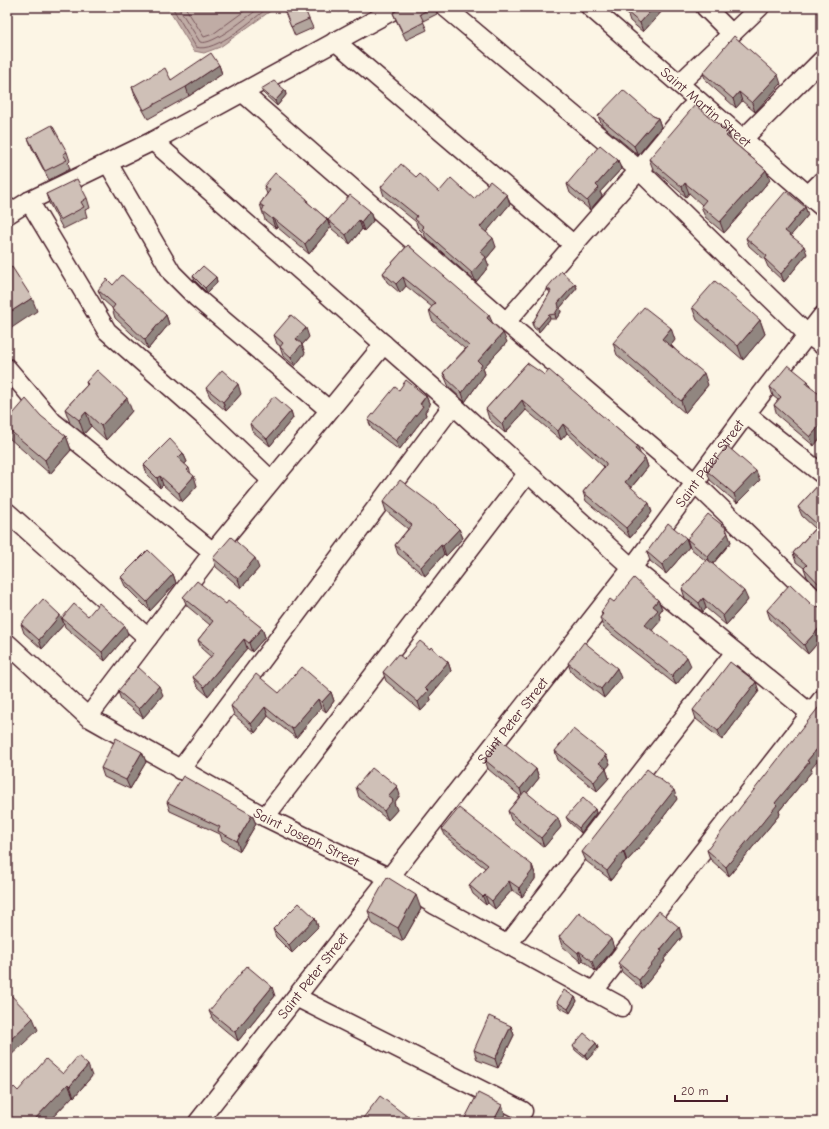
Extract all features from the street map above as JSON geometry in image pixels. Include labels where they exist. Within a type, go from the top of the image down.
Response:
[{"type":"street","points":[[7,215],[29,201],[152,141],[398,7]]},
{"type":"street","points":[[445,7],[640,170],[807,334],[822,345]]},
{"type":"street","name":"Saint Martin Street","points":[[590,7],[822,207]]},
{"type":"street","points":[[705,7],[732,34]]},
{"type":"street","points":[[679,84],[760,7]]},
{"type":"street","points":[[335,41],[574,246]]},
{"type":"street","points":[[743,139],[822,60]]},
{"type":"street","points":[[242,92],[506,322],[695,483],[822,606]]},
{"type":"street","points":[[506,322],[640,170],[688,111],[699,101]]},
{"type":"street","points":[[152,141],[453,405],[632,568],[810,713]]},
{"type":"street","points":[[108,163],[172,273],[197,298],[329,410]]},
{"type":"street","points":[[808,195],[822,181]]},
{"type":"street","points":[[29,201],[106,332],[207,419],[271,480]]},
{"type":"street","name":"Saint Peter Street","points":[[198,1122],[632,568],[746,414],[822,316]]},
{"type":"street","points":[[88,717],[213,552],[384,344]]},
{"type":"street","points":[[7,368],[53,422],[213,552]]},
{"type":"street","points":[[180,770],[453,405]]},
{"type":"street","points":[[746,414],[822,474]]},
{"type":"street","points":[[265,818],[527,474]]},
{"type":"street","points":[[7,512],[148,638]]},
{"type":"street","name":"Saint Joseph Street","points":[[7,643],[88,717],[265,818],[389,878],[622,1007]]},
{"type":"street","points":[[508,944],[735,652]]},
{"type":"street","points":[[593,992],[822,699]]},
{"type":"street","points":[[296,997],[523,1111]]},
{"type":"water","points":[[167,7],[276,7],[220,47],[204,53],[194,51]]},
{"type":"building","points":[[283,7],[304,7],[309,19],[291,27]]},
{"type":"building","points":[[402,7],[433,7],[420,14],[424,22],[403,33],[393,13]]},
{"type":"building","points":[[632,7],[654,7],[640,23],[627,12]]},
{"type":"building","points":[[734,36],[778,75],[752,103],[739,92],[733,99],[703,73]]},
{"type":"building","points":[[211,53],[219,65],[186,87],[144,110],[132,87],[165,68],[171,80]]},
{"type":"building","points":[[274,81],[285,90],[275,101],[261,89]]},
{"type":"building","points":[[623,90],[653,116],[658,118],[634,146],[598,116]]},
{"type":"building","points":[[695,105],[729,133],[726,136],[766,170],[720,222],[701,206],[706,200],[685,183],[682,187],[649,159]]},
{"type":"building","points":[[52,125],[67,152],[63,154],[67,160],[45,171],[28,138]]},
{"type":"building","points":[[600,145],[618,160],[596,185],[599,188],[587,201],[567,184]]},
{"type":"building","points":[[401,164],[416,177],[419,174],[439,192],[451,178],[474,199],[490,181],[507,195],[480,227],[493,238],[480,252],[486,257],[472,273],[422,229],[424,227],[415,219],[417,216],[381,187]]},
{"type":"building","points":[[275,173],[307,199],[306,201],[327,219],[305,244],[262,211],[264,207],[260,204],[270,190],[264,186]]},
{"type":"building","points":[[77,179],[87,198],[81,202],[84,207],[60,220],[46,194]]},
{"type":"building","points":[[786,191],[805,207],[785,231],[804,246],[781,274],[765,259],[767,256],[746,238]]},
{"type":"building","points":[[350,195],[370,211],[361,222],[359,220],[346,235],[328,220]]},
{"type":"building","points":[[408,245],[489,315],[487,318],[503,333],[478,361],[482,365],[462,393],[446,378],[443,373],[469,346],[429,310],[435,303],[403,277],[396,284],[383,273]]},
{"type":"building","points":[[203,266],[216,277],[205,288],[193,276]]},
{"type":"building","points":[[12,267],[32,298],[7,314],[7,270]]},
{"type":"building","points":[[561,271],[575,284],[558,303],[559,307],[555,314],[549,315],[538,328],[532,324],[551,291],[547,288]]},
{"type":"building","points":[[122,275],[166,315],[145,340],[112,309],[115,305],[98,290],[107,279],[113,285]]},
{"type":"building","points":[[715,281],[760,320],[738,346],[692,307]]},
{"type":"building","points":[[644,307],[671,328],[662,339],[704,373],[681,401],[613,343]]},
{"type":"building","points":[[291,315],[306,328],[296,339],[302,344],[291,357],[280,347],[283,343],[274,335]]},
{"type":"building","points":[[527,363],[545,375],[549,370],[637,446],[635,449],[645,458],[625,482],[649,503],[626,528],[583,492],[606,465],[606,463],[563,424],[558,431],[522,400],[502,424],[486,409]]},
{"type":"building","points":[[788,365],[808,381],[806,384],[822,396],[822,423],[810,437],[774,405],[781,397],[770,387]]},
{"type":"building","points":[[97,370],[127,398],[101,426],[86,412],[79,420],[65,409],[88,384],[86,382]]},
{"type":"building","points":[[222,370],[238,384],[223,402],[206,388]]},
{"type":"building","points":[[406,380],[426,396],[420,404],[423,406],[396,441],[368,420],[395,387],[399,390]]},
{"type":"building","points":[[274,396],[291,411],[267,439],[250,424]]},
{"type":"building","points":[[26,399],[41,416],[66,436],[45,460],[7,428],[7,421]]},
{"type":"building","points":[[170,439],[183,453],[178,458],[189,468],[187,470],[194,476],[179,493],[160,476],[157,478],[144,465]]},
{"type":"building","points":[[727,446],[756,471],[734,494],[707,471]]},
{"type":"building","points":[[400,480],[440,510],[459,529],[443,546],[441,545],[421,567],[395,545],[412,525],[383,502]]},
{"type":"building","points":[[822,481],[822,587],[804,568],[807,565],[793,553],[818,525],[798,507]]},
{"type":"building","points":[[708,514],[726,528],[725,530],[728,533],[708,557],[687,539]]},
{"type":"building","points":[[668,523],[686,538],[662,565],[647,552]]},
{"type":"building","points":[[231,537],[255,558],[238,579],[213,558]]},
{"type":"building","points":[[148,550],[173,574],[147,602],[121,577]]},
{"type":"building","points":[[707,559],[744,591],[723,616],[703,598],[699,603],[682,589]]},
{"type":"building","points":[[634,578],[658,600],[653,606],[658,610],[645,625],[687,657],[672,676],[600,618],[603,614],[601,612],[610,599],[614,602]]},
{"type":"building","points":[[197,581],[226,604],[228,601],[262,628],[249,643],[244,639],[204,687],[193,677],[214,653],[198,640],[213,621],[183,597]]},
{"type":"building","points":[[790,584],[812,605],[816,607],[822,606],[822,625],[804,645],[767,610]]},
{"type":"building","points":[[43,599],[60,615],[39,640],[21,624]]},
{"type":"building","points":[[99,603],[125,626],[102,652],[62,618],[74,604],[88,616]]},
{"type":"building","points":[[420,641],[430,649],[431,647],[448,662],[425,688],[428,691],[418,702],[383,672],[398,654],[404,659]]},
{"type":"building","points":[[584,642],[617,668],[601,689],[568,663]]},
{"type":"building","points":[[730,662],[756,682],[718,731],[693,710]]},
{"type":"building","points":[[138,667],[159,686],[139,709],[118,691]]},
{"type":"building","points":[[302,667],[331,692],[322,702],[318,699],[292,729],[265,707],[251,724],[231,706],[256,674],[279,693]]},
{"type":"building","points":[[822,703],[822,743],[807,761],[809,762],[775,803],[777,805],[726,867],[707,850]]},
{"type":"building","points":[[573,729],[606,755],[599,763],[606,768],[594,782],[555,751]]},
{"type":"building","points":[[116,738],[142,752],[126,780],[101,768]]},
{"type":"building","points":[[500,740],[536,769],[520,789],[485,760]]},
{"type":"building","points":[[372,768],[397,786],[388,796],[393,800],[384,811],[356,787]]},
{"type":"building","points":[[647,769],[674,790],[642,831],[607,871],[582,852]]},
{"type":"building","points":[[183,776],[252,815],[237,841],[218,831],[220,827],[167,802]]},
{"type":"building","points":[[525,791],[558,818],[541,838],[508,811]]},
{"type":"building","points":[[583,798],[595,809],[579,828],[566,817]]},
{"type":"building","points":[[459,808],[532,865],[532,871],[519,888],[509,881],[492,901],[485,895],[483,897],[469,885],[488,865],[442,829]]},
{"type":"building","points":[[387,877],[416,895],[398,928],[368,911]]},
{"type":"building","points":[[299,903],[315,918],[289,945],[273,929]]},
{"type":"building","points":[[659,911],[679,927],[660,950],[662,951],[639,980],[618,963]]},
{"type":"building","points":[[579,912],[611,939],[592,961],[579,951],[578,953],[559,937]]},
{"type":"building","points":[[247,966],[272,987],[235,1032],[209,1011]]},
{"type":"building","points":[[564,990],[575,997],[568,1009],[557,1002]]},
{"type":"building","points":[[7,991],[33,1018],[7,1043]]},
{"type":"building","points":[[489,1016],[511,1026],[495,1059],[474,1050]]},
{"type":"building","points":[[584,1033],[596,1043],[585,1055],[573,1046]]},
{"type":"building","points":[[78,1056],[88,1065],[70,1086],[68,1084],[32,1122],[7,1122],[7,1088],[10,1091],[14,1087],[18,1091],[46,1059],[63,1074]]},
{"type":"building","points":[[478,1093],[502,1105],[493,1122],[463,1122]]},
{"type":"building","points":[[380,1096],[412,1120],[416,1115],[432,1122],[360,1122]]}]
